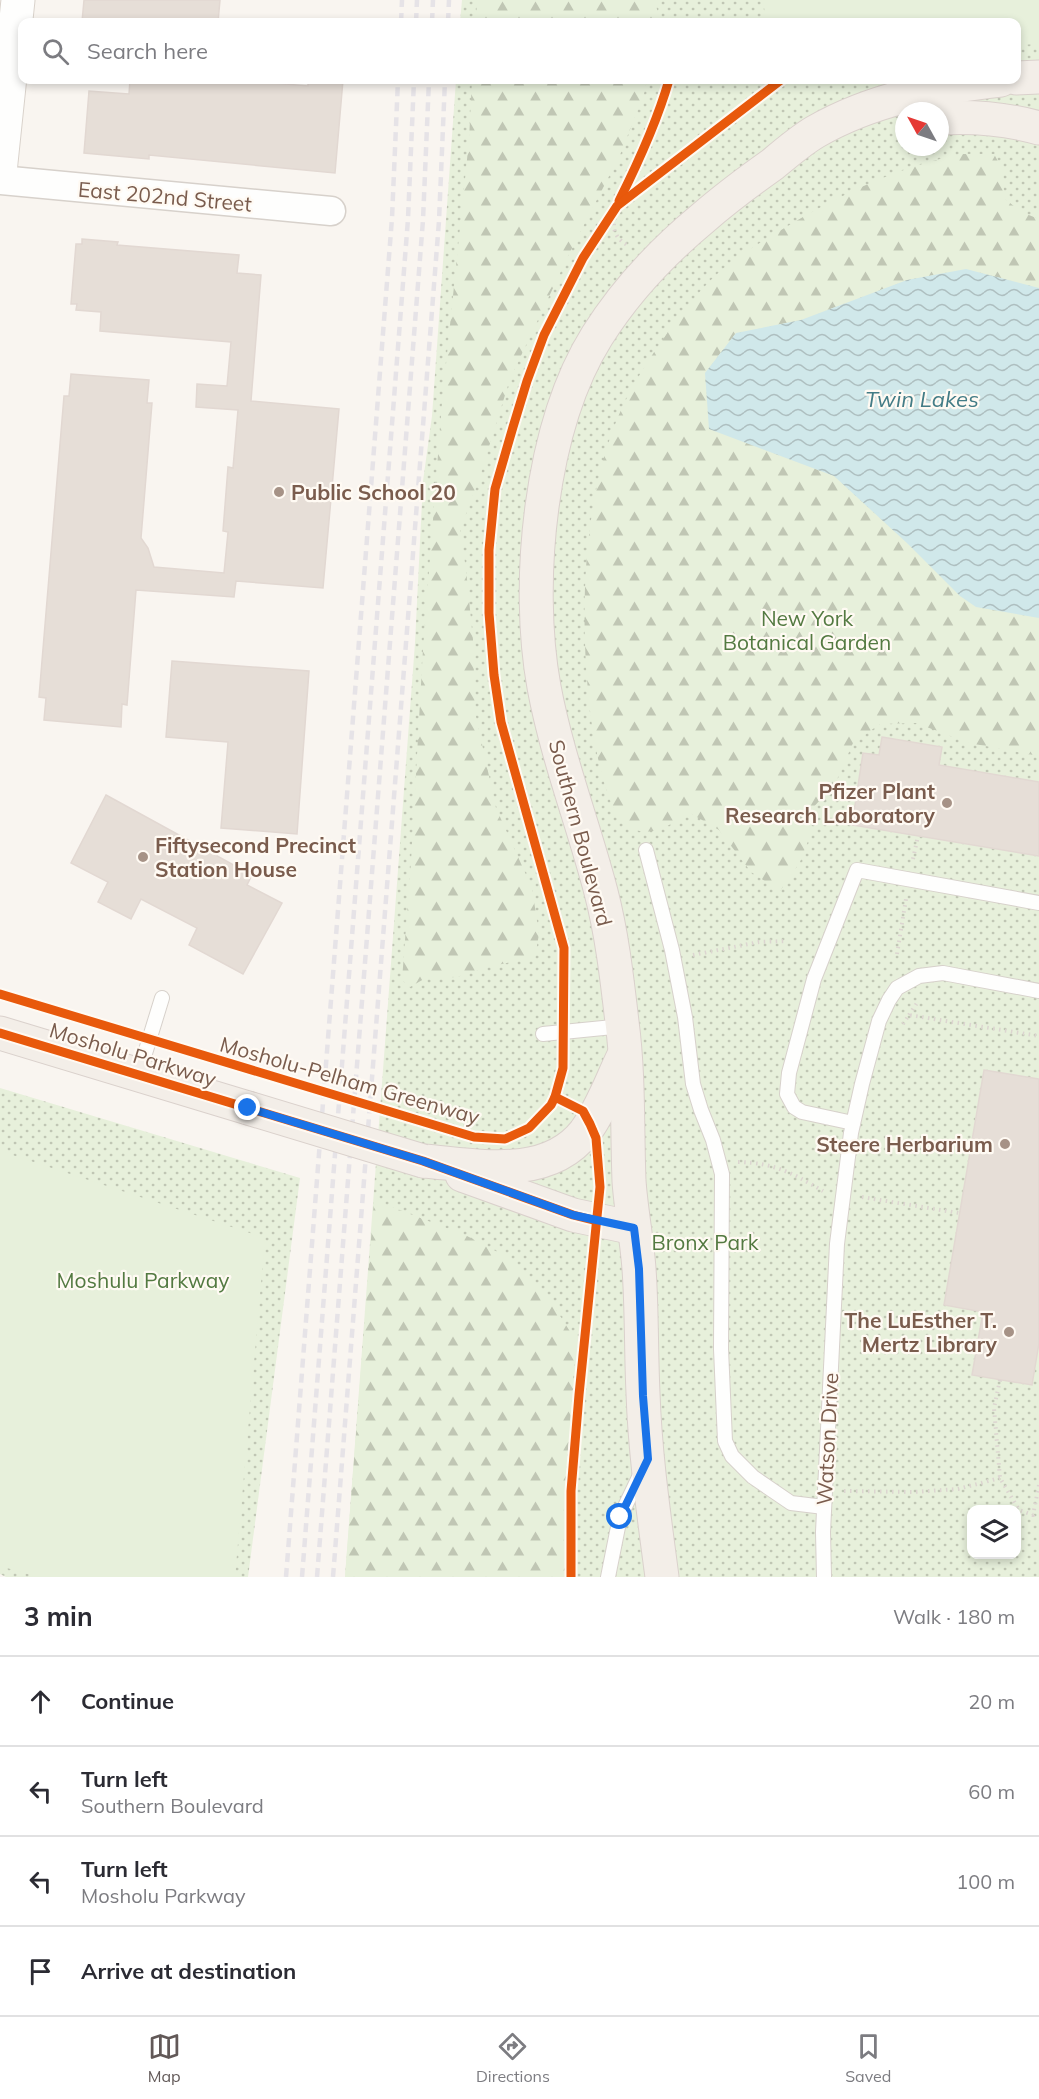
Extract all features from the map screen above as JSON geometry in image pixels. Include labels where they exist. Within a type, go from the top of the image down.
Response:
[{"type":"main road","points":[[0,172],[18,0]]},
{"type":"main road","points":[[1021,78],[1039,77]]},
{"type":"main road","name":"Southern Boulevard","points":[[662,1577],[643,1396],[639,1269],[630,1185],[624,1040],[602,896],[552,724],[543,682],[538,638],[538,566],[546,485],[561,417],[572,386],[596,337],[628,293],[660,256],[737,191],[814,132],[878,105],[928,90],[972,84]]},
{"type":"main road","points":[[949,118],[1007,121],[1039,129]]},
{"type":"main road","name":"Southern Boulevard","points":[[737,191],[856,136],[880,126],[895,123]]},
{"type":"main road","name":"Mosholu Parkway","points":[[1,1034],[139,1073],[423,1161],[573,1215],[634,1228]]},
{"type":"main road","points":[[423,1161],[497,1167],[535,1163],[563,1151],[583,1134],[590,1124],[624,1040]]},
{"type":"street","name":"East 202nd Street","points":[[0,180],[331,212]]},
{"type":"lane","points":[[646,850],[672,950],[685,1017],[693,1084],[713,1140],[722,1174],[722,1349],[725,1441],[732,1456],[753,1477],[791,1503],[824,1507]]},
{"type":"lane","points":[[854,1123],[802,1112],[794,1107],[787,1094],[789,1073],[814,980],[857,870],[1039,903]]},
{"type":"lane","name":"Watson Drive","points":[[824,1577],[824,1507],[837,1244],[854,1123],[879,1021],[897,988],[919,976],[942,974],[1039,991]]},
{"type":"lane","points":[[139,1073],[162,999]]},
{"type":"lane","points":[[543,1034],[624,1040]]},
{"type":"lane","points":[[608,1577],[620,1517],[648,1459]]},
{"type":"path","points":[[605,223],[624,197]]},
{"type":"path","points":[[617,206],[613,227],[620,242],[634,249],[660,256]]},
{"type":"path","points":[[912,866],[918,836]]},
{"type":"path","points":[[897,954],[907,896]]},
{"type":"path","points":[[715,949],[759,942],[787,941]]},
{"type":"path","points":[[902,1024],[917,1003]]},
{"type":"path","points":[[909,1015],[1039,1036]]},
{"type":"path","points":[[739,1162],[757,1163],[790,1172],[826,1193]]},
{"type":"path","points":[[860,1208],[862,1186]]},
{"type":"path","points":[[861,1197],[958,1213]]},
{"type":"path","points":[[1000,1380],[994,1408],[1000,1478],[1019,1510],[1036,1515],[1039,1485]]},
{"type":"path","points":[[843,1502],[844,1490],[913,1492],[958,1489],[1000,1478]]},
{"type":"green space","name":"Bronx Park","points":[[462,0],[1039,0],[1039,1577],[345,1577],[415,643],[423,481],[432,416],[456,84],[1021,84],[1021,18],[460,18]]},
{"type":"green space","points":[[477,0],[655,0],[658,14],[657,18],[476,18]]},
{"type":"green space","points":[[763,0],[1039,0],[1039,44],[1021,45],[1021,18],[765,18]]},
{"type":"green space","points":[[472,84],[646,84],[620,155],[571,250],[510,379],[479,479],[460,530],[473,640],[475,712],[496,808],[532,888],[539,934],[535,957],[488,967],[457,977],[424,979],[410,987],[402,980],[423,649],[442,403],[469,140]]},
{"type":"green space","name":"New York Botanical Garden","points":[[960,154],[994,154],[1003,171],[1004,198],[1021,212],[1039,219],[1039,288],[966,269],[907,280],[801,320],[736,333],[705,373],[709,428],[834,476],[960,596],[976,607],[1039,618],[1039,756],[969,743],[916,723],[880,724],[853,743],[835,784],[808,813],[810,836],[800,862],[780,891],[751,872],[719,830],[690,813],[659,830],[643,832],[626,825],[618,816],[611,801],[604,783],[595,742],[589,704],[586,658],[587,552],[598,482],[618,417],[635,384],[668,332],[708,282],[733,261],[763,241],[842,196],[898,172]]},
{"type":"green space","name":"Moshulu Parkway","points":[[0,1088],[300,1178],[248,1577],[6,1577],[0,1574]]},
{"type":"green space","name":"Moshulu Parkway","points":[[0,1151],[265,1238],[235,1577],[38,1577],[0,1566]]},
{"type":"green space","points":[[374,1200],[467,1236],[509,1258],[545,1292],[576,1341],[563,1518],[565,1577],[345,1577]]},
{"type":"water","name":"Twin Lakes","points":[[966,269],[1039,288],[1039,618],[976,607],[960,596],[834,476],[709,429],[705,373],[736,333],[801,320],[907,280]]},
{"type":"building","points":[[84,0],[220,0],[218,18],[82,18]]},
{"type":"building","points":[[130,84],[308,86],[308,84],[343,84],[335,173],[149,155],[149,159],[84,153],[89,91],[129,94]]},
{"type":"building","name":"Public School 20","points":[[82,239],[118,242],[117,245],[239,255],[237,273],[261,275],[251,401],[339,409],[323,588],[236,581],[234,597],[136,590],[127,705],[122,704],[121,727],[44,720],[46,698],[39,697],[64,396],[69,396],[71,374],[149,380],[147,403],[152,403],[141,538],[148,548],[154,567],[224,573],[228,532],[223,531],[228,467],[233,468],[238,410],[196,407],[197,384],[227,386],[231,342],[100,331],[101,312],[76,310],[77,304],[71,304],[76,244],[82,244]]},
{"type":"building","points":[[172,661],[309,671],[297,834],[221,828],[228,742],[166,737]]},
{"type":"building","name":"Pfizer Plant Research Laboratory","points":[[882,737],[942,747],[939,765],[1039,782],[1039,856],[852,825],[863,753],[879,755]]},
{"type":"building","points":[[106,795],[252,875],[247,885],[282,903],[243,974],[189,945],[197,928],[141,899],[131,919],[98,902],[108,882],[71,863]]},
{"type":"building","name":"Steere Herbarium","points":[[984,1070],[1039,1079],[1039,1343],[1032,1385],[972,1375],[983,1312],[944,1305]]},
{"type":"railway","points":[[401,18],[402,0]]},
{"type":"railway","points":[[416,18],[417,0]]},
{"type":"railway","points":[[432,18],[433,0]]},
{"type":"railway","points":[[448,18],[449,0]]},
{"type":"railway","points":[[286,1577],[392,218],[398,84]]},
{"type":"railway","points":[[302,1577],[408,219],[414,84]]},
{"type":"railway","points":[[317,1577],[423,220],[429,84]]},
{"type":"railway","points":[[333,1577],[439,221],[445,84]]},
{"type":"cycle path","points":[[619,201],[647,141],[668,84]]},
{"type":"cycle path","name":"Mosholu-Pelham Greenway","points":[[0,994],[474,1137],[505,1139],[529,1128],[551,1105],[563,1068],[564,948],[501,722],[494,675],[489,613],[489,550],[495,489],[527,381],[544,335],[583,258],[617,206],[776,84]]},
{"type":"cycle path","points":[[0,1033],[423,1161],[573,1215],[597,1221]]},
{"type":"cycle path","points":[[555,1097],[583,1111],[590,1124],[596,1138],[600,1187],[571,1491],[571,1577]]},
{"type":"place","name":"Public School 20","points":[[279,492]]},
{"type":"place","name":"Pfizer Plant Research Laboratory","points":[[947,803]]},
{"type":"place","name":"Fiftysecond Precinct Station House","points":[[143,857]]},
{"type":"place","name":"Steere Herbarium","points":[[1005,1144]]},
{"type":"place","name":"The LuEsther T. Mertz Library","points":[[1009,1332]]},
{"type":"route","points":[[248,1108],[423,1161],[573,1215],[634,1228],[639,1269],[643,1396],[648,1459],[620,1517]]}]
